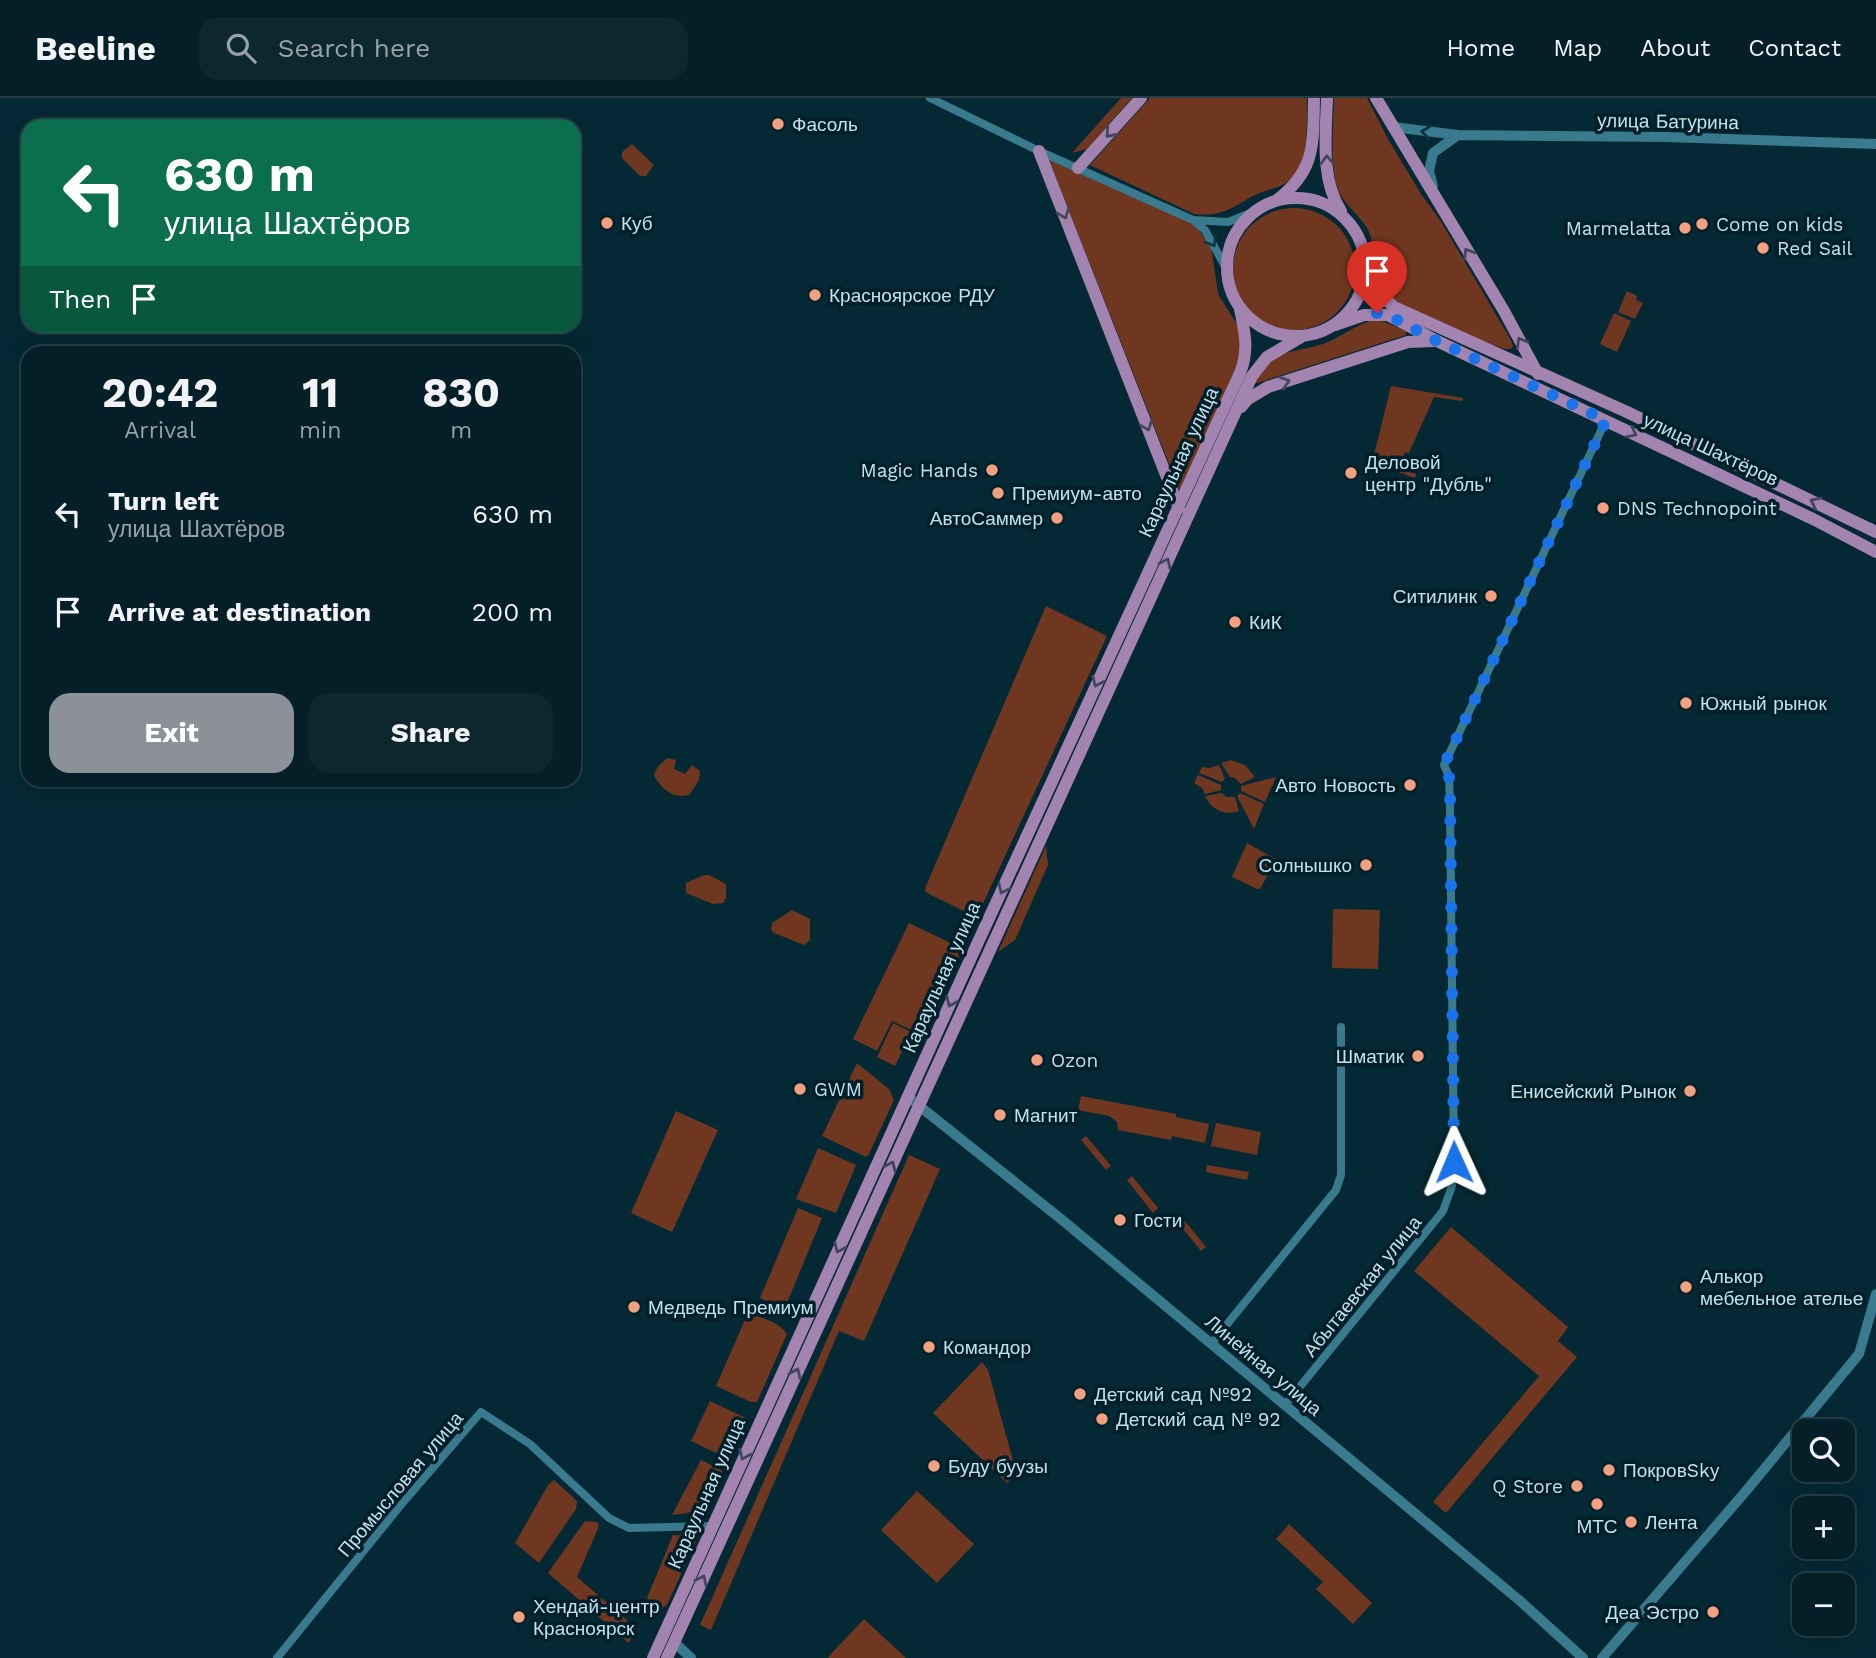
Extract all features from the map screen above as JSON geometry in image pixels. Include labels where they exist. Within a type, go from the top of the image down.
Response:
[{"type":"main road","points":[[1078,168],[1141,98]]},
{"type":"main road","points":[[1314,98],[1314,140],[1307,169],[1277,200],[1253,212],[1233,237],[1228,252],[1226,268],[1233,297],[1240,309],[1267,331],[1284,336],[1301,337],[1319,333],[1335,325],[1357,301],[1363,286],[1364,251],[1356,233],[1335,202],[1327,169],[1327,98]]},
{"type":"main road","points":[[1376,98],[1504,311],[1538,373]]},
{"type":"main road","points":[[1039,151],[1179,508]]},
{"type":"main road","points":[[1277,200],[1313,200],[1330,206],[1345,217]]},
{"type":"main road","name":"улица Шахтёров","points":[[1365,270],[1370,285],[1394,307],[1627,412],[1876,532]]},
{"type":"main road","name":"Караульная улица","points":[[653,1658],[668,1640],[914,1101],[1083,713],[1246,360],[1247,345],[1240,309]]},
{"type":"main road","name":"улица Шахтёров","points":[[1335,325],[1364,315],[1388,315],[1437,341],[1813,519],[1876,552]]},
{"type":"main road","name":"Караульная улица","points":[[667,1658],[668,1640],[712,1526],[914,1101],[1252,376],[1277,350],[1301,337]]},
{"type":"main road","points":[[1232,421],[1248,399],[1269,387],[1408,342],[1437,341]]},
{"type":"main road","points":[[668,1640],[691,1658]]},
{"type":"street","points":[[930,98],[1039,151],[1193,220],[1205,230],[1226,268]]},
{"type":"street","name":"улица Батурина","points":[[1393,127],[1458,135],[1876,144]]},
{"type":"street","points":[[1441,208],[1430,179],[1430,161],[1440,146],[1458,135]]},
{"type":"street","points":[[1193,220],[1228,222],[1253,212]]},
{"type":"street","name":"Абытаевская улица","points":[[1285,1405],[1443,1211],[1452,1186],[1454,1162],[1450,806],[1449,776],[1444,765],[1606,420]]},
{"type":"street","points":[[1211,1344],[1336,1190],[1341,1175],[1341,1027]]},
{"type":"street","name":"Линейная улица","points":[[914,1101],[1285,1405],[1519,1600],[1583,1658]]},
{"type":"street","points":[[1602,1658],[1859,1354],[1876,1294]]},
{"type":"street","name":"Промысловая улица","points":[[276,1658],[481,1412],[530,1444],[619,1525],[629,1528],[712,1526]]},
{"type":"shaded area","points":[[1121,98],[1132,98],[1087,149],[1072,153]]},
{"type":"shaded area","points":[[1150,98],[1307,98],[1306,145],[1299,167],[1293,177],[1284,184],[1223,212],[1202,215],[1194,214],[1090,165]]},
{"type":"shaded area","points":[[1334,98],[1367,98],[1388,139],[1511,340],[1511,349],[1504,349],[1436,323],[1402,305],[1381,285],[1370,235],[1343,199],[1336,184],[1333,160]]},
{"type":"shaded area","points":[[632,144],[654,165],[646,176],[640,176],[622,158],[622,152]]},
{"type":"shaded area","points":[[1049,160],[1187,221],[1197,227],[1211,246],[1218,294],[1240,329],[1242,353],[1181,494]]},
{"type":"shaded area","points":[[1294,208],[1317,212],[1337,226],[1351,246],[1355,269],[1351,292],[1337,312],[1317,326],[1294,330],[1271,326],[1251,312],[1237,292],[1233,269],[1237,246],[1251,226],[1271,212]]},
{"type":"shaded area","points":[[1627,291],[1643,303],[1635,319],[1618,312]]},
{"type":"shaded area","points":[[1614,313],[1631,321],[1617,352],[1600,344]]},
{"type":"shaded area","points":[[1373,320],[1406,331],[1406,335],[1254,384],[1260,372],[1275,358],[1323,344]]},
{"type":"shaded area","points":[[1391,386],[1463,398],[1463,401],[1434,397],[1409,453],[1405,452],[1400,468],[1416,474],[1415,478],[1372,463]]},
{"type":"shaded area","points":[[1046,606],[1107,636],[980,910],[970,914],[929,894],[925,891],[926,886]]},
{"type":"shaded area","points":[[668,758],[676,760],[674,769],[685,774],[692,765],[700,771],[699,780],[690,794],[674,794],[664,789],[657,780],[654,775],[656,769]]},
{"type":"shaded area","points":[[1231,760],[1245,765],[1255,777],[1241,784],[1230,777],[1221,763]]},
{"type":"shaded area","points":[[1219,765],[1225,779],[1222,782],[1199,773],[1202,767]]},
{"type":"shaded area","points":[[1198,775],[1221,785],[1221,790],[1205,794],[1202,788],[1194,783]]},
{"type":"shaded area","points":[[1276,777],[1265,802],[1241,791],[1241,786]]},
{"type":"shaded area","points":[[1222,793],[1226,797],[1235,797],[1239,811],[1219,811],[1205,796]]},
{"type":"shaded area","points":[[1240,793],[1264,804],[1254,829],[1237,796]]},
{"type":"shaded area","points":[[1247,843],[1274,858],[1275,862],[1260,889],[1232,877]]},
{"type":"shaded area","points":[[1046,846],[1048,865],[1015,940],[998,952]]},
{"type":"shaded area","points":[[704,875],[726,884],[726,898],[723,903],[713,904],[686,893],[686,883]]},
{"type":"shaded area","points":[[1333,909],[1380,910],[1378,969],[1332,968]]},
{"type":"shaded area","points":[[792,910],[810,919],[810,940],[804,945],[771,930],[772,923]]},
{"type":"shaded area","points":[[909,923],[963,949],[922,1035],[892,1021],[877,1051],[853,1039]]},
{"type":"shaded area","points":[[893,1023],[911,1032],[895,1066],[877,1057]]},
{"type":"shaded area","points":[[857,1063],[889,1089],[894,1100],[866,1157],[822,1136]]},
{"type":"shaded area","points":[[1081,1096],[1176,1114],[1176,1117],[1209,1124],[1205,1143],[1118,1130],[1117,1122],[1109,1116],[1078,1110]]},
{"type":"shaded area","points":[[676,1111],[718,1130],[672,1232],[631,1213]]},
{"type":"shaded area","points":[[1216,1123],[1261,1132],[1257,1155],[1211,1146]]},
{"type":"shaded area","points":[[1086,1136],[1111,1166],[1106,1170],[1081,1140]]},
{"type":"shaded area","points":[[818,1148],[856,1165],[836,1213],[796,1199]]},
{"type":"shaded area","points":[[909,1155],[940,1169],[864,1341],[839,1331],[711,1630],[700,1625]]},
{"type":"shaded area","points":[[1207,1165],[1249,1172],[1247,1180],[1206,1172]]},
{"type":"shaded area","points":[[1132,1176],[1158,1208],[1153,1213],[1127,1180]]},
{"type":"shaded area","points":[[798,1208],[822,1218],[785,1308],[760,1298]]},
{"type":"shaded area","points":[[1180,1215],[1206,1247],[1201,1251],[1175,1219]]},
{"type":"shaded area","points":[[1451,1227],[1568,1327],[1558,1341],[1577,1357],[1446,1513],[1433,1502],[1539,1376],[1414,1271]]},
{"type":"shaded area","points":[[748,1313],[775,1323],[787,1334],[757,1402],[751,1402],[716,1386]]},
{"type":"shaded area","points":[[982,1362],[988,1370],[1017,1475],[1007,1483],[933,1413]]},
{"type":"shaded area","points":[[710,1401],[748,1419],[732,1458],[691,1441]]},
{"type":"shaded area","points":[[701,1460],[721,1470],[723,1474],[714,1494],[701,1509],[672,1515]]},
{"type":"shaded area","points":[[554,1480],[577,1501],[576,1509],[539,1563],[515,1543],[548,1485]]},
{"type":"shaded area","points":[[917,1491],[974,1544],[937,1583],[881,1530]]},
{"type":"shaded area","points":[[585,1521],[597,1522],[599,1526],[577,1577],[636,1628],[629,1643],[548,1573]]},
{"type":"shaded area","points":[[1289,1524],[1372,1603],[1353,1624],[1316,1589],[1323,1582],[1276,1539]]},
{"type":"shaded area","points":[[673,1535],[693,1536],[696,1541],[667,1605],[660,1609],[653,1606],[647,1598]]},
{"type":"shaded area","points":[[864,1619],[906,1658],[828,1657]]},
{"type":"place","name":"Фасоль","points":[[778,124]]},
{"type":"place","name":"Куб","points":[[607,223]]},
{"type":"place","name":"Come on kids","points":[[1702,224]]},
{"type":"place","name":"Marmelatta","points":[[1685,228]]},
{"type":"place","name":"Red Sail","points":[[1763,248]]},
{"type":"place","name":"Красноярское РДУ","points":[[815,295]]},
{"type":"place","name":"Magic Hands","points":[[992,470]]},
{"type":"place","name":"Деловой центр \"Дубль\"","points":[[1351,473]]},
{"type":"place","name":"Премиум-авто","points":[[998,493]]},
{"type":"place","name":"DNS Technopoint","points":[[1603,508]]},
{"type":"place","name":"АвтоСаммер","points":[[1057,518]]},
{"type":"place","name":"Ситилинк","points":[[1491,596]]},
{"type":"place","name":"КиК","points":[[1235,622]]},
{"type":"place","name":"Южный рынок","points":[[1686,703]]},
{"type":"place","name":"Авто Новость","points":[[1410,785]]},
{"type":"place","name":"Солнышко","points":[[1366,865]]},
{"type":"place","name":"Шматик","points":[[1418,1056]]},
{"type":"place","name":"Ozon","points":[[1037,1060]]},
{"type":"place","name":"GWM","points":[[800,1089]]},
{"type":"place","name":"Енисейский Рынок","points":[[1690,1091]]},
{"type":"place","name":"Магнит","points":[[1000,1115]]},
{"type":"place","name":"Гости","points":[[1120,1220]]},
{"type":"place","name":"Алькор мебельное ателье","points":[[1686,1287]]},
{"type":"place","name":"Медведь Премиум","points":[[634,1307]]},
{"type":"place","name":"Командор","points":[[929,1347]]},
{"type":"place","name":"Детский сад №92","points":[[1080,1394]]},
{"type":"place","name":"Детский сад № 92","points":[[1102,1419]]},
{"type":"place","name":"Буду буузы","points":[[934,1466]]},
{"type":"place","name":"ПокровSky","points":[[1609,1470]]},
{"type":"place","name":"Q Store","points":[[1577,1486]]},
{"type":"place","name":"МТС","points":[[1597,1504]]},
{"type":"place","name":"Лента","points":[[1631,1522]]},
{"type":"place","name":"Деа Эстро","points":[[1713,1612]]},
{"type":"place","name":"Хендай-центр Красноярск","points":[[519,1617]]},
{"type":"route","points":[[1377,313],[1388,315],[1437,341],[1606,420],[1444,765],[1449,776],[1450,791],[1454,1162]]}]
